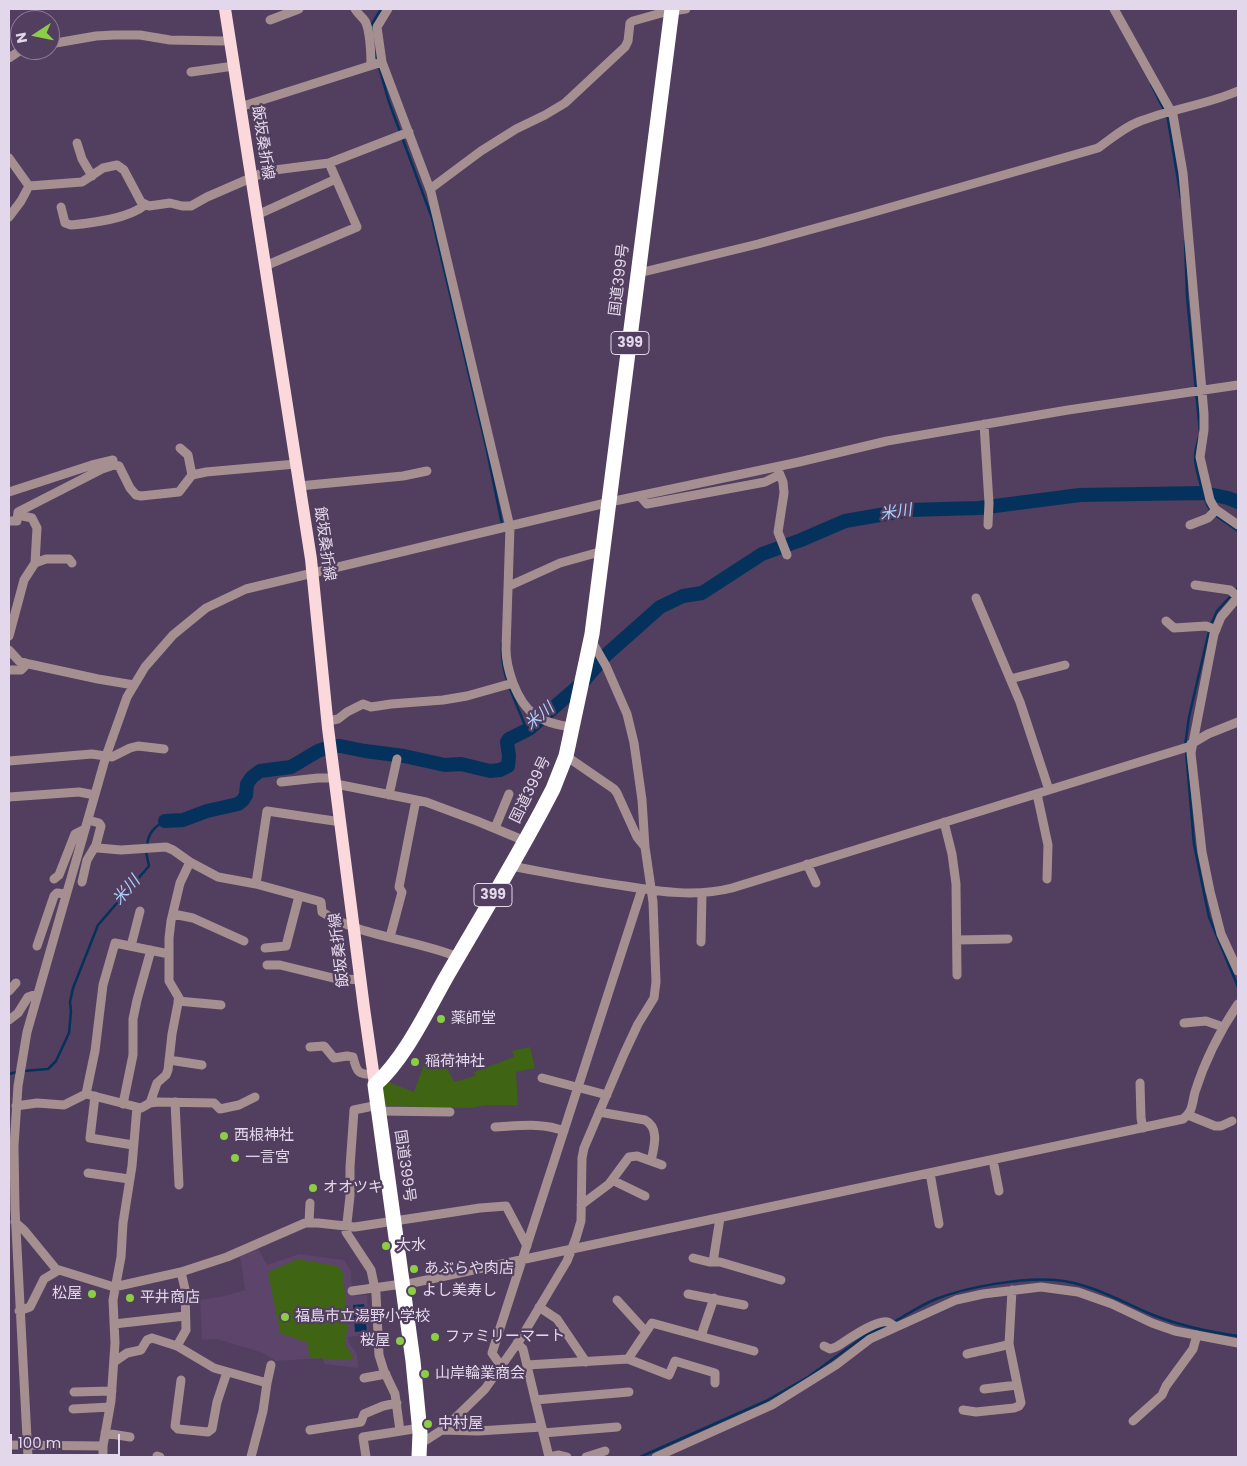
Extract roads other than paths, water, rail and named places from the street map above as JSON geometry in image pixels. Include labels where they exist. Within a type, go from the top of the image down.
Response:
[{"type":"highway","name":"国道399号","points":[[419,1450],[420,1428],[414,1361],[374,1080],[382,1079],[404,1050],[525,841],[553,789],[566,756],[591,640],[639,273],[677,10]]},
{"type":"main road","name":"飯坂桑折線","points":[[225,9],[313,574],[328,721],[374,1080]]},
{"type":"street","points":[[270,20],[299,9]]},
{"type":"street","points":[[355,9],[365,20],[377,63],[404,134],[430,189],[498,468],[509,527],[506,659],[510,684],[527,710],[542,719],[572,727]]},
{"type":"street","points":[[377,63],[377,27],[388,9]]},
{"type":"street","points":[[1114,9],[1168,113],[1183,173],[1204,430],[1200,457],[1214,512],[1238,526]]},
{"type":"street","points":[[430,189],[481,151],[516,129],[565,103],[625,47],[628,41],[630,23],[677,10]]},
{"type":"street","points":[[60,42],[114,35],[140,35],[170,40],[230,40]]},
{"type":"street","points":[[240,107],[377,63]]},
{"type":"street","points":[[191,72],[234,66]]},
{"type":"street","points":[[639,273],[851,219],[1098,148],[1119,132],[1137,123],[1238,91]]},
{"type":"street","points":[[30,186],[78,183],[103,168],[116,165],[124,170],[144,205],[170,203],[191,206],[267,171],[330,163],[404,134]]},
{"type":"street","points":[[77,143],[82,159],[92,176]]},
{"type":"street","points":[[9,158],[30,186]]},
{"type":"street","points":[[265,266],[357,227],[330,163]]},
{"type":"street","points":[[257,215],[336,179]]},
{"type":"street","points":[[9,217],[30,186]]},
{"type":"street","points":[[61,207],[64,221],[67,225],[108,220],[140,209],[144,205]]},
{"type":"street","points":[[28,1457],[12,1206],[11,1146],[20,1068],[37,994],[106,756],[127,697],[145,666],[184,625],[206,608],[246,589],[610,502],[778,471],[887,441],[1068,410],[1238,385]]},
{"type":"street","points":[[984,424],[990,507],[988,525]]},
{"type":"street","points":[[9,522],[17,522],[18,512],[109,466],[117,465],[132,492],[141,496],[179,492],[184,488],[192,475],[188,455],[180,448]]},
{"type":"street","points":[[9,492],[92,465],[115,460],[123,462],[126,479]]},
{"type":"street","points":[[192,475],[206,472],[296,464]]},
{"type":"street","points":[[299,486],[403,476],[427,471]]},
{"type":"street","points":[[778,471],[784,493],[778,528],[784,549]]},
{"type":"street","points":[[1190,525],[1203,521],[1214,512]]},
{"type":"street","points":[[9,636],[24,580],[35,563],[36,523],[32,518],[18,515]]},
{"type":"street","points":[[509,586],[560,563],[603,551]]},
{"type":"street","points":[[35,563],[46,559],[58,558],[69,559],[72,563]]},
{"type":"street","points":[[1195,585],[1236,595],[1212,629],[1188,747],[1210,891],[1221,934],[1238,971]]},
{"type":"street","points":[[976,598],[1020,702],[1049,790]]},
{"type":"street","points":[[1166,621],[1174,628],[1212,629]]},
{"type":"street","points":[[419,1450],[484,1389],[518,1343],[567,1261],[581,1221],[582,1158],[584,1148],[638,1024],[654,998],[656,982],[647,890],[642,800],[634,743],[627,714],[606,666],[591,640]]},
{"type":"street","points":[[9,650],[19,661],[27,664],[134,685]]},
{"type":"street","points":[[9,670],[21,670],[27,664]]},
{"type":"street","points":[[1010,679],[1065,666]]},
{"type":"street","points":[[328,721],[338,719],[363,704],[372,707],[443,700],[467,696],[510,684]]},
{"type":"street","points":[[511,866],[647,890],[702,893],[726,889],[1188,747],[1208,734],[1238,722]]},
{"type":"street","points":[[9,761],[92,754],[115,756],[138,746],[164,749]]},
{"type":"street","points":[[566,756],[614,789],[637,838],[645,847]]},
{"type":"street","points":[[390,795],[397,759]]},
{"type":"street","points":[[281,782],[318,778],[416,800],[495,828],[525,841]]},
{"type":"street","points":[[9,797],[79,792],[95,796]]},
{"type":"street","points":[[495,828],[509,794]]},
{"type":"street","points":[[1037,794],[1048,845],[1047,879]]},
{"type":"street","points":[[390,937],[402,892],[399,887],[416,800]]},
{"type":"street","points":[[256,884],[267,811],[341,822]]},
{"type":"street","points":[[944,822],[952,854],[956,884],[957,975]]},
{"type":"street","points":[[54,879],[58,875],[75,834],[87,825],[99,823],[101,826],[96,844],[87,860],[82,882]]},
{"type":"street","points":[[96,844],[98,848],[103,849],[141,850],[166,847],[218,877],[256,884],[318,901],[320,902],[322,912],[354,927],[438,949],[458,957]]},
{"type":"street","points":[[150,1103],[157,1082],[166,1075],[169,1060],[178,1001],[177,994],[169,981],[169,938],[180,883],[190,862]]},
{"type":"street","points":[[807,864],[816,883]]},
{"type":"street","points":[[501,1366],[492,1353],[578,1087],[647,890]]},
{"type":"street","points":[[37,946],[54,896],[57,893],[66,894]]},
{"type":"street","points":[[701,942],[702,893]]},
{"type":"street","points":[[265,948],[286,946],[299,896]]},
{"type":"street","points":[[131,946],[140,911]]},
{"type":"street","points":[[173,914],[193,918],[244,941]]},
{"type":"street","points":[[957,940],[1008,938]]},
{"type":"street","points":[[133,1145],[90,1138],[91,1095],[103,985],[115,943],[169,954]]},
{"type":"street","points":[[123,1104],[134,1055],[133,1019],[151,950]]},
{"type":"street","points":[[266,965],[280,965],[333,978],[360,980]]},
{"type":"street","points":[[9,991],[16,983]]},
{"type":"street","points":[[9,1020],[18,1013],[28,997],[37,994]]},
{"type":"street","points":[[178,1001],[221,1005]]},
{"type":"street","points":[[352,1292],[402,1285],[523,1260],[1183,1119],[1191,1111],[1205,1065],[1223,1027],[1238,1004]]},
{"type":"street","points":[[1184,1023],[1206,1021],[1223,1027]]},
{"type":"street","points":[[310,1047],[324,1046],[334,1062],[347,1056],[353,1057],[358,1072],[374,1080]]},
{"type":"street","points":[[169,1060],[202,1065]]},
{"type":"street","points":[[542,1078],[606,1095]]},
{"type":"street","points":[[1140,1083],[1143,1128]]},
{"type":"street","points":[[16,1106],[37,1103],[64,1105],[91,1095],[141,1108],[150,1103],[175,1102],[214,1103],[220,1109],[255,1097]]},
{"type":"street","points":[[175,1102],[179,1185]]},
{"type":"street","points":[[103,1457],[114,1362],[114,1287],[121,1257],[137,1107]]},
{"type":"street","points":[[400,1431],[392,1386],[379,1355],[371,1270],[349,1239],[345,1227],[350,1196],[354,1110],[378,1108],[450,1112]]},
{"type":"street","points":[[599,1112],[650,1122],[654,1128],[655,1143],[651,1161]]},
{"type":"street","points":[[1188,1115],[1215,1126],[1221,1126],[1232,1121]]},
{"type":"street","points":[[494,1127],[546,1126],[555,1127],[564,1132]]},
{"type":"street","points":[[581,1205],[586,1203],[612,1180],[628,1157],[637,1156],[662,1165]]},
{"type":"street","points":[[993,1160],[999,1191]]},
{"type":"street","points":[[88,1173],[128,1179]]},
{"type":"street","points":[[930,1174],[939,1224]]},
{"type":"street","points":[[612,1180],[645,1196]]},
{"type":"street","points":[[309,1223],[310,1203]]},
{"type":"street","points":[[13,1225],[24,1230],[59,1270],[114,1287],[182,1272],[228,1257],[293,1228],[309,1223],[354,1227],[480,1208],[506,1206],[528,1246]]},
{"type":"street","points":[[713,1262],[720,1218]]},
{"type":"street","points":[[693,1258],[720,1262],[781,1280]]},
{"type":"street","points":[[19,1311],[30,1306],[44,1279],[59,1270]]},
{"type":"street","points":[[177,1346],[186,1330],[185,1289],[182,1272]]},
{"type":"street","points":[[658,1457],[772,1405],[828,1370],[892,1325],[956,1300],[1041,1287],[1078,1292],[1112,1304],[1152,1323],[1175,1331],[1238,1343]]},
{"type":"street","points":[[962,1410],[976,1412],[1017,1408],[1022,1400],[1009,1344],[1012,1290]]},
{"type":"street","points":[[688,1294],[744,1305]]},
{"type":"street","points":[[700,1336],[714,1298]]},
{"type":"street","points":[[616,1300],[646,1332]]},
{"type":"street","points":[[539,1308],[557,1319],[586,1362]]},
{"type":"street","points":[[114,1324],[185,1316]]},
{"type":"street","points":[[628,1359],[652,1323],[754,1351]]},
{"type":"street","points":[[824,1346],[836,1347],[874,1325],[892,1325]]},
{"type":"street","points":[[1133,1421],[1162,1395],[1166,1386],[1193,1349],[1197,1336]]},
{"type":"street","points":[[114,1362],[127,1353],[141,1350],[147,1340],[152,1338],[177,1346],[214,1368],[267,1383]]},
{"type":"street","points":[[518,1343],[523,1349],[549,1457],[567,1457]]},
{"type":"street","points":[[968,1354],[987,1351],[1009,1344]]},
{"type":"street","points":[[527,1365],[628,1359],[669,1374],[675,1361],[714,1373],[715,1383]]},
{"type":"street","points":[[251,1457],[263,1411],[271,1366]]},
{"type":"street","points":[[181,1380],[175,1426],[178,1430],[208,1432],[212,1429],[217,1402],[227,1372]]},
{"type":"street","points":[[364,1378],[386,1374]]},
{"type":"street","points":[[984,1389],[1017,1385]]},
{"type":"street","points":[[74,1392],[112,1391]]},
{"type":"street","points":[[535,1400],[630,1392]]},
{"type":"street","points":[[366,1457],[361,1422],[364,1414],[396,1402]]},
{"type":"street","points":[[73,1409],[110,1407]]},
{"type":"street","points":[[310,1430],[361,1422]]},
{"type":"street","points":[[441,1430],[542,1430],[617,1427]]},
{"type":"street","points":[[363,1437],[420,1428]]},
{"type":"street","points":[[105,1433],[130,1437]]},
{"type":"street","points":[[9,1445],[103,1446]]},
{"type":"street","points":[[586,1457],[605,1451]]},
{"type":"water","points":[[364,1304],[367,1331],[355,1332],[353,1305]]},
{"type":"waterway","points":[[373,32],[372,24],[381,9]]},
{"type":"waterway","points":[[374,50],[378,62]]},
{"type":"waterway","points":[[379,67],[389,102],[432,218],[486,446],[502,524]]},
{"type":"waterway","points":[[1151,84],[1164,110]]},
{"type":"waterway","points":[[1167,114],[1181,198]]},
{"type":"waterway","points":[[1185,241],[1187,296],[1200,432]]},
{"type":"waterway","points":[[1199,437],[1195,452],[1195,462],[1203,493],[1211,511]]},
{"type":"waterway","name":"米川","points":[[165,821],[183,820],[207,811],[238,804],[246,795],[247,784],[260,771],[291,767],[318,751],[332,746],[404,756],[445,765],[461,764],[490,771],[500,770],[508,766],[507,742],[509,739],[529,729],[582,683],[606,655],[660,607],[683,596],[702,593],[762,554],[845,521],[909,510],[979,508],[1080,495],[1204,493],[1238,502]]},
{"type":"waterway","points":[[1215,515],[1238,531]]},
{"type":"waterway","points":[[1185,746],[1189,717],[1210,627],[1217,611],[1238,588]]},
{"type":"waterway","points":[[502,644],[503,665],[508,685],[524,723],[529,729]]},
{"type":"waterway","points":[[1186,751],[1194,844],[1209,917],[1238,987]]},
{"type":"waterway","name":"米川","points":[[147,846],[152,831],[165,821]]},
{"type":"waterway","name":"米川","points":[[23,1071],[48,1069],[56,1061],[69,1033],[70,1002],[73,988],[98,925],[149,866],[146,852]]},
{"type":"waterway","name":"米川","points":[[9,1074],[17,1072]]},
{"type":"waterway","points":[[892,1323],[925,1304],[948,1295],[995,1284],[1043,1279],[1081,1285],[1174,1322],[1238,1336]]},
{"type":"waterway","points":[[640,1457],[766,1401],[808,1377],[866,1335],[887,1325]]},
{"type":"place","name":"薬師堂","points":[[441,1019]]},
{"type":"place","name":"稲荷神社","points":[[415,1062]]},
{"type":"place","name":"西根神社","points":[[224,1136]]},
{"type":"place","name":"一言宮","points":[[235,1158]]},
{"type":"place","name":"オオツキ","points":[[313,1188]]},
{"type":"place","name":"大水","points":[[386,1246]]},
{"type":"place","name":"あぶらや肉店","points":[[414,1269]]},
{"type":"place","name":"よし美寿し","points":[[412,1291]]},
{"type":"place","name":"松屋","points":[[92,1294]]},
{"type":"place","name":"平井商店","points":[[130,1298]]},
{"type":"place","name":"福島市立湯野小学校","points":[[285,1317]]},
{"type":"place","name":"ファミリーマート","points":[[435,1337]]},
{"type":"place","name":"桜屋","points":[[400,1341]]},
{"type":"place","name":"山岸輪業商会","points":[[425,1374]]},
{"type":"place","name":"中村屋","points":[[428,1424]]}]
